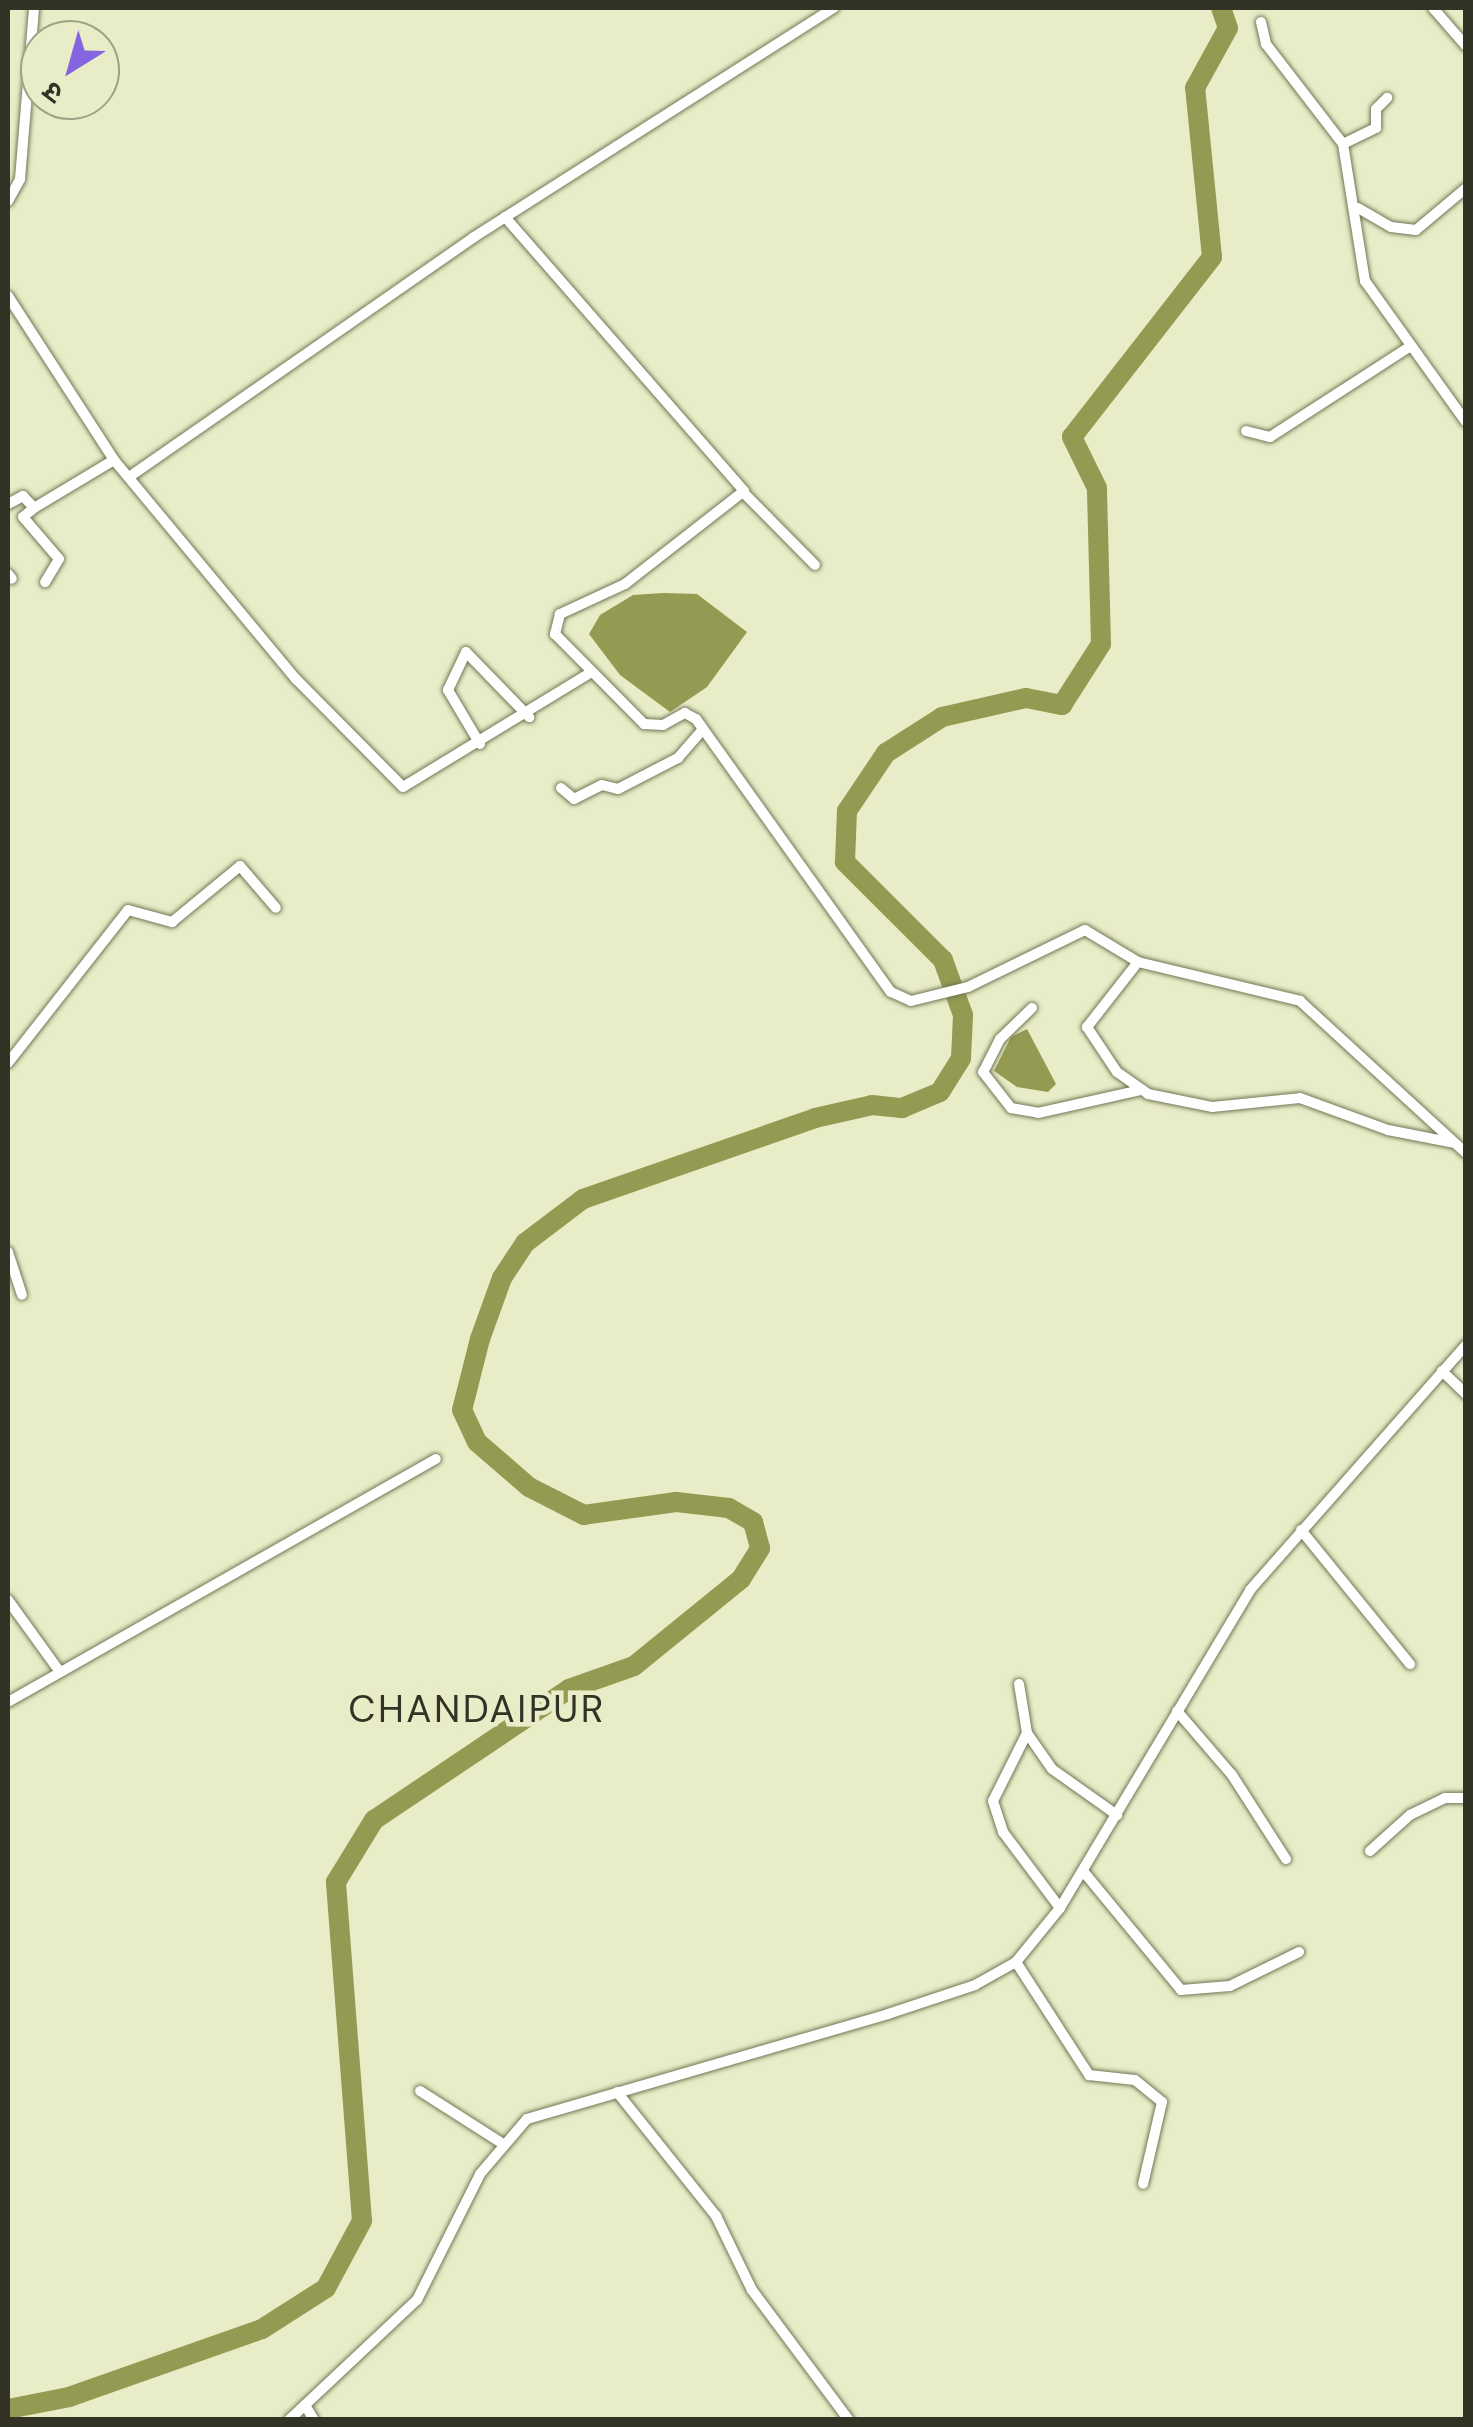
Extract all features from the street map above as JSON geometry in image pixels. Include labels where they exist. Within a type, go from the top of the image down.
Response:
[{"type":"street","points":[[8,201],[20,178],[34,8]]},
{"type":"street","points":[[129,477],[505,217],[834,8]]},
{"type":"street","points":[[1433,8],[1466,46]]},
{"type":"street","points":[[1261,22],[1266,44],[1344,144],[1358,208],[1365,280],[1466,422]]},
{"type":"street","points":[[1344,144],[1376,128],[1376,109],[1387,98]]},
{"type":"street","points":[[1358,208],[1390,227],[1416,230],[1466,188]]},
{"type":"street","points":[[505,217],[744,493],[816,565]]},
{"type":"street","points":[[8,296],[114,460],[296,679],[398,784],[415,786],[529,717],[590,674]]},
{"type":"street","points":[[1246,432],[1270,437],[1410,347]]},
{"type":"street","points":[[45,582],[59,559],[23,516],[114,460]]},
{"type":"street","points":[[744,493],[625,584],[560,614],[555,634],[590,674],[644,724],[663,726],[686,713],[703,728],[891,992],[911,1001],[968,987],[1085,930],[1138,962],[1300,1001],[1466,1153]]},
{"type":"street","points":[[8,504],[23,496],[34,508]]},
{"type":"street","points":[[480,744],[448,690],[466,652],[529,717]]},
{"type":"street","points":[[561,788],[574,799],[602,785],[618,789],[678,758],[703,728]]},
{"type":"street","points":[[8,1062],[128,910],[172,922],[240,866],[276,908]]},
{"type":"street","points":[[1138,962],[1086,1028],[1106,1060],[1142,1090]]},
{"type":"street","points":[[1032,1008],[1000,1039],[983,1072],[1011,1108],[1038,1113],[1142,1090],[1212,1107],[1300,1098],[1388,1130],[1455,1143]]},
{"type":"street","points":[[8,1252],[22,1296]]},
{"type":"street","points":[[289,2420],[418,2300],[500,2142],[527,2119],[906,2008],[975,1985],[1016,1962],[1060,1908],[1083,1872],[1234,1613],[1301,1530],[1466,1345]]},
{"type":"street","points":[[1442,1371],[1466,1394]]},
{"type":"street","points":[[8,1702],[436,1459]]},
{"type":"street","points":[[1301,1530],[1410,1664]]},
{"type":"street","points":[[8,1600],[60,1672]]},
{"type":"street","points":[[1019,1684],[1026,1733],[1052,1769],[1117,1815]]},
{"type":"street","points":[[1177,1711],[1232,1776],[1286,1859]]},
{"type":"street","points":[[1026,1733],[993,1801],[1004,1832],[1060,1908]]},
{"type":"street","points":[[1370,1851],[1410,1815],[1444,1798],[1466,1798]]},
{"type":"street","points":[[1083,1872],[1181,1990],[1230,1986],[1299,1952]]},
{"type":"street","points":[[1016,1962],[1089,2075],[1136,2080],[1162,2102],[1143,2184]]},
{"type":"street","points":[[420,2091],[500,2142]]},
{"type":"street","points":[[617,2092],[716,2216],[746,2281],[849,2420]]},
{"type":"street","points":[[305,2405],[314,2420]]},
{"type":"shaded area","points":[[697,594],[747,632],[707,687],[670,712],[620,675],[589,634],[600,615],[633,595]]},
{"type":"shaded area","points":[[1027,1029],[1056,1084],[1048,1092],[1017,1087],[994,1071],[1011,1037]]},
{"type":"waterway","points":[[8,2409],[69,2397],[262,2329],[326,2288],[362,2221],[336,1882],[374,1820],[569,1689],[634,1666],[741,1579],[760,1548],[753,1522],[729,1508],[676,1502],[584,1515],[529,1487],[477,1442],[462,1410],[480,1339],[502,1278],[525,1243],[583,1199],[815,1118],[872,1105],[902,1108],[940,1092],[961,1058],[963,1015],[943,960],[845,862],[847,811],[886,753],[942,717],[1026,698],[1062,705],[1101,644],[1097,488],[1072,437],[1212,257],[1195,88],[1228,28],[1221,8]]},
{"type":"district","name":"CHANDAIPUR","points":[[477,1710]]}]
